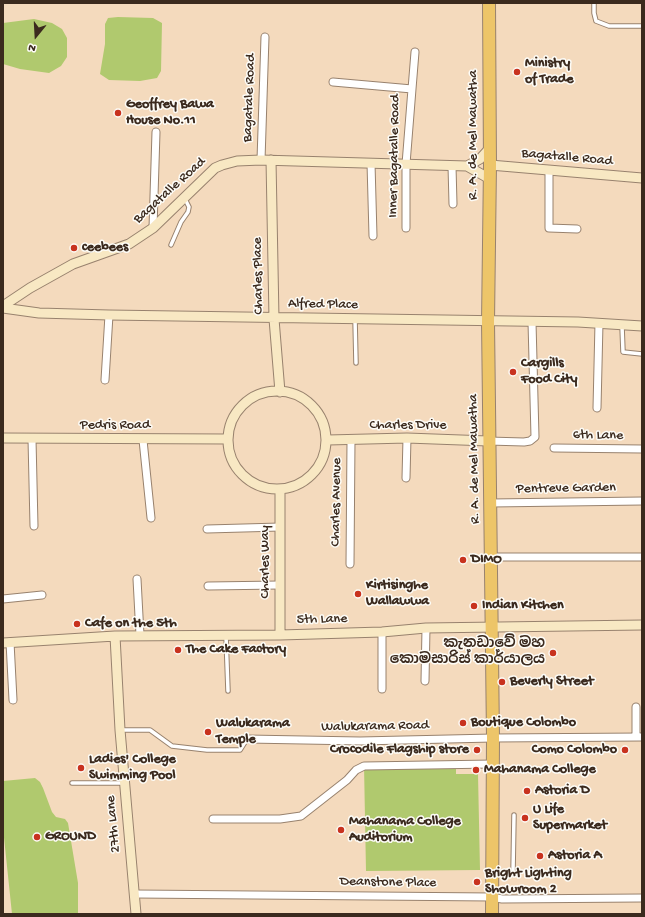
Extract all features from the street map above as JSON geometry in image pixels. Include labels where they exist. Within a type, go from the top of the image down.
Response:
[{"type":"highway","name":"R. A. de Mel Mawatha","points":[[489,3],[490,179],[488,441],[491,503],[493,738],[492,914]]},
{"type":"street","name":"Bagatale Road","points":[[261,160],[265,37]]},
{"type":"street","points":[[412,89],[415,52]]},
{"type":"street","name":"Inner Bagatalle Road","points":[[333,82],[412,89],[406,164],[406,228]]},
{"type":"street","points":[[153,228],[156,132]]},
{"type":"street","points":[[467,166],[480,158],[490,148]]},
{"type":"street","name":"Bagatalle Road","points":[[3,307],[30,288],[73,264],[128,244],[153,228],[215,168],[237,161],[271,160],[467,166],[490,179]]},
{"type":"street","name":"Charles Place","points":[[271,160],[274,319],[280,392]]},
{"type":"street","points":[[371,163],[372,236]]},
{"type":"street","name":"Bagatalle Road","points":[[490,165],[642,178]]},
{"type":"street","points":[[452,166],[453,204]]},
{"type":"street","points":[[549,171],[549,228],[577,229]]},
{"type":"street","name":"Alfred Place","points":[[3,307],[39,313],[274,319],[599,323],[622,326],[642,326]]},
{"type":"street","points":[[106,380],[108,315]]},
{"type":"street","name":"Charles Drive","points":[[328,440],[351,441],[407,438],[530,441],[535,437],[532,322]]},
{"type":"street","points":[[597,408],[599,323]]},
{"type":"street","points":[[272,391],[288,392],[304,398],[316,409],[324,423],[328,440],[322,462],[319,468],[308,480],[295,487],[280,490],[264,488],[249,481],[241,474],[230,455],[228,439],[230,425],[236,412],[246,402],[258,395],[272,391]]},
{"type":"street","name":"Pedris Road","points":[[3,438],[143,440],[228,439]]},
{"type":"street","points":[[406,478],[407,438]]},
{"type":"street","points":[[32,439],[34,526]]},
{"type":"street","points":[[143,440],[151,518]]},
{"type":"street","name":"Charles Avenue","points":[[350,564],[351,441]]},
{"type":"street","name":"6th Lane","points":[[554,448],[642,449]]},
{"type":"street","name":"Charles Way","points":[[280,490],[280,634]]},
{"type":"street","name":"Pentreve Garden","points":[[491,503],[642,501]]},
{"type":"street","points":[[207,529],[280,527]]},
{"type":"street","points":[[491,557],[642,557]]},
{"type":"street","points":[[137,579],[140,635]]},
{"type":"street","points":[[208,586],[280,585]]},
{"type":"street","points":[[3,599],[42,595]]},
{"type":"street","name":"5th Lane","points":[[7,642],[140,635],[382,632],[426,628],[642,625]]},
{"type":"street","points":[[425,681],[426,628]]},
{"type":"street","points":[[382,632],[382,689]]},
{"type":"street","name":"27th Lane","points":[[114,636],[120,730],[136,914]]},
{"type":"street","points":[[7,642],[13,700]]},
{"type":"street","points":[[636,707],[639,737]]},
{"type":"street","name":"Walukarama Road","points":[[247,740],[360,741],[639,737]]},
{"type":"street","points":[[213,819],[280,819],[300,816],[347,780],[356,770],[364,766],[493,764]]},
{"type":"street","name":"Deanstone Place","points":[[135,894],[492,897],[502,899],[642,898]]},
{"type":"lane","points":[[594,3],[594,14],[596,21],[609,26],[642,26]]},
{"type":"lane","points":[[171,244],[181,222],[188,212],[189,207],[185,198]]},
{"type":"lane","points":[[355,320],[356,363]]},
{"type":"lane","points":[[622,326],[622,352],[642,354]]},
{"type":"lane","points":[[226,635],[228,690]]},
{"type":"lane","name":"Walukarama Road","points":[[120,730],[150,730],[172,746],[207,750],[240,750],[247,740]]},
{"type":"lane","points":[[72,783],[125,782]]},
{"type":"lane","points":[[512,872],[514,815]]},
{"type":"green space","points":[[108,18],[153,18],[162,23],[161,71],[157,78],[140,81],[109,80],[100,74],[105,44],[105,24]]},
{"type":"green space","points":[[34,19],[52,23],[62,29],[67,38],[67,57],[61,66],[49,73],[20,69],[3,64],[3,23]]},
{"type":"green space","points":[[456,764],[456,774],[478,774],[480,870],[366,871],[364,765]]},
{"type":"green space","name":"GROUND","points":[[35,778],[40,782],[43,788],[52,812],[56,817],[65,819],[68,823],[78,883],[78,914],[12,914],[3,828],[3,781]]},
{"type":"place","name":"Ministry of Trade","points":[[517,72]]},
{"type":"place","name":"Geoffrey Bawa House No.11","points":[[118,113]]},
{"type":"place","name":"ceebees","points":[[74,248]]},
{"type":"place","name":"Cargills Food City","points":[[513,372]]},
{"type":"place","name":"DIMO","points":[[463,560]]},
{"type":"place","name":"Kirtisinghe Wallawwa","points":[[358,594]]},
{"type":"place","name":"Indian Kitchen","points":[[474,606]]},
{"type":"place","name":"Cafe on the 5th","points":[[77,624]]},
{"type":"place","name":"The Cake Factory","points":[[178,650]]},
{"type":"place","name":"කැනඩාවේ මහ කොමසාරිස් කාර්යාලය","points":[[553,653]]},
{"type":"place","name":"Beverly Street","points":[[502,682]]},
{"type":"place","name":"Boutique Colombo","points":[[463,723]]},
{"type":"place","name":"Walukarama Temple","points":[[208,732]]},
{"type":"place","name":"Crocodile Flagship store","points":[[477,750]]},
{"type":"place","name":"Como Colombo","points":[[625,750]]},
{"type":"place","name":"Ladies' College Swimming Pool","points":[[81,768]]},
{"type":"place","name":"Mahanama College","points":[[476,770]]},
{"type":"place","name":"Astoria D","points":[[527,791]]},
{"type":"place","name":"U Life Supermarket","points":[[525,818]]},
{"type":"place","name":"Mahanama College Auditorium","points":[[341,830]]},
{"type":"place","name":"GROUND","points":[[37,837]]},
{"type":"place","name":"Astoria A","points":[[540,856]]},
{"type":"place","name":"Bright Lighting Showroom 2","points":[[477,882]]}]
